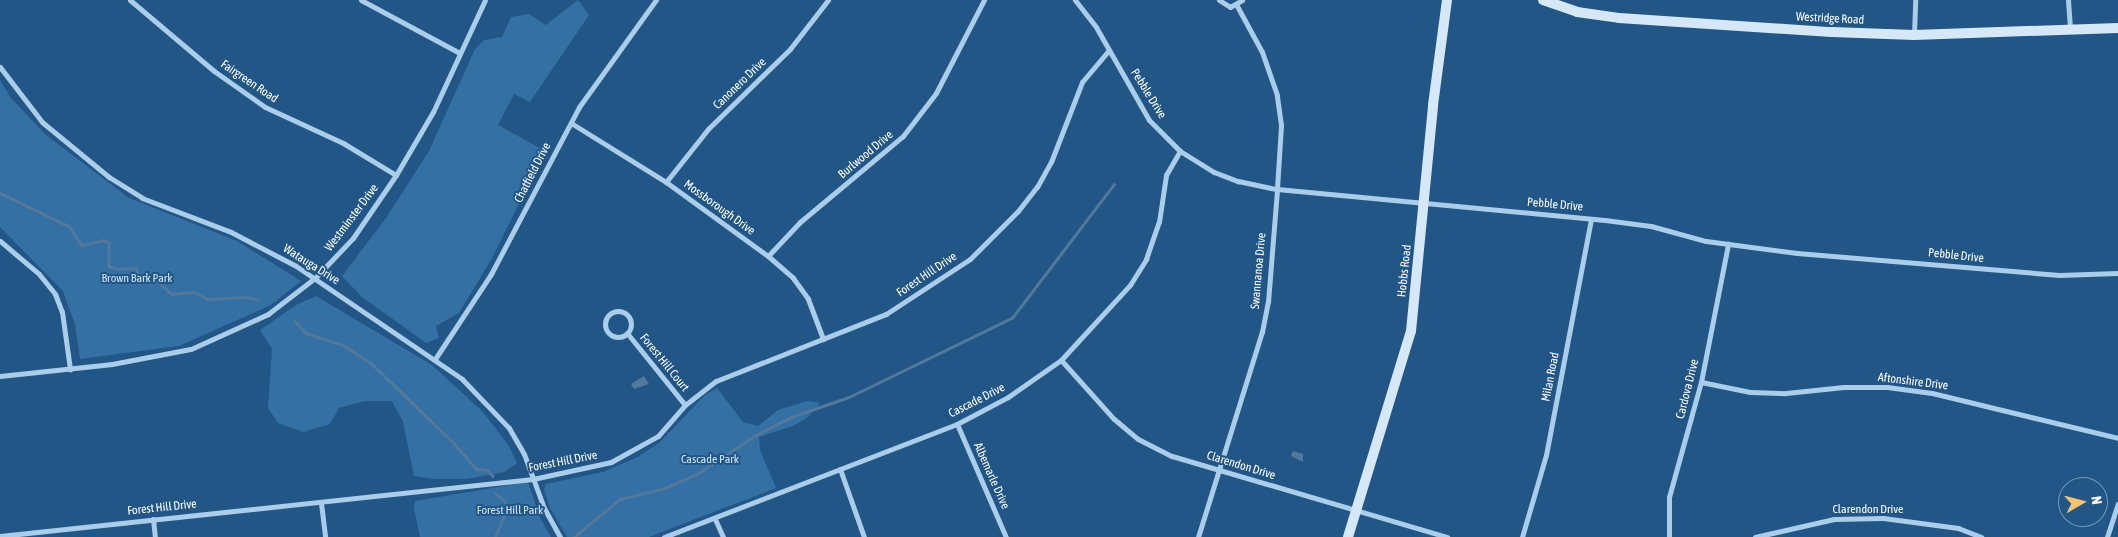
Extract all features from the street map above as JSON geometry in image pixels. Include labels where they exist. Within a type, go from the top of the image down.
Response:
[{"type":"main road","name":"Hobbs Road","points":[[1348,537],[1411,331],[1436,76],[1447,0]]},
{"type":"main road","name":"Westridge Road","points":[[1543,0],[1578,12],[1619,18],[1914,35],[2118,28]]},
{"type":"street","name":"Fairgreen Road","points":[[130,0],[214,71],[265,107],[343,143],[396,175]]},
{"type":"street","points":[[362,0],[460,53]]},
{"type":"street","name":"Westminster Drive","points":[[0,376],[70,369],[191,350],[230,334],[268,314],[315,278],[353,238],[396,175],[433,112],[485,0]]},
{"type":"street","name":"Chatfield Drive","points":[[435,359],[491,274],[579,107],[656,0]]},
{"type":"street","name":"Canonero Drive","points":[[666,182],[708,129],[790,49],[828,0]]},
{"type":"street","name":"Burlwood Drive","points":[[768,256],[800,222],[903,136],[936,94],[984,0]]},
{"type":"street","name":"Pebble Drive","points":[[1075,0],[1110,50],[1149,120],[1180,151],[1214,172],[1277,190],[1651,226],[1728,244],[2003,271],[2059,275],[2118,273]]},
{"type":"street","points":[[1219,0],[1226,7],[1237,6],[1242,0]]},
{"type":"street","points":[[1914,35],[1915,0]]},
{"type":"street","points":[[2068,0],[2070,29]]},
{"type":"street","name":"Swannanoa Drive","points":[[1198,537],[1262,332],[1268,302],[1277,190],[1281,125],[1277,95],[1262,52],[1237,6]]},
{"type":"street","name":"Forest Hill Drive","points":[[0,536],[533,479],[579,472],[628,454],[658,436],[685,405],[716,382],[886,314],[926,290],[970,258],[999,230],[1037,187],[1051,162],[1082,82],[1110,50]]},
{"type":"street","name":"Watauga Drive","points":[[0,67],[42,122],[109,177],[142,198],[231,232],[315,278],[435,359],[478,394],[509,428],[524,454],[533,479],[560,537]]},
{"type":"street","name":"Mossborough Drive","points":[[571,123],[666,182],[768,256],[793,278],[808,299],[823,339]]},
{"type":"street","name":"Cascade Drive","points":[[664,537],[715,519],[957,424],[1008,397],[1060,360],[1110,309],[1146,259],[1154,240],[1166,175],[1180,151]]},
{"type":"street","name":"Milan Road","points":[[1522,537],[1546,455],[1591,219]]},
{"type":"street","points":[[0,240],[39,274],[55,294],[62,312],[70,369]]},
{"type":"street","name":"Cardova Drive","points":[[1669,537],[1669,497],[1702,382],[1728,244]]},
{"type":"street","name":"Forest Hill Court","points":[[618,311],[629,316],[631,325],[627,333],[616,337],[609,332],[605,325],[610,314],[618,311]]},
{"type":"street","name":"Forest Hill Court","points":[[627,333],[685,405]]},
{"type":"street","name":"Clarendon Drive","points":[[1060,360],[1089,394],[1138,439],[1172,456],[1447,537]]},
{"type":"street","name":"Aftonshire Drive","points":[[1702,382],[1750,392],[1887,387],[1932,393],[2118,438]]},
{"type":"street","name":"Albemarle Drive","points":[[957,424],[1006,537]]},
{"type":"street","points":[[840,470],[864,537]]},
{"type":"street","points":[[321,503],[325,537]]},
{"type":"street","points":[[2107,537],[2118,504]]},
{"type":"street","name":"Clarendon Drive","points":[[1755,537],[1834,519],[1883,518],[1958,528],[1981,537]]},
{"type":"street","points":[[153,519],[155,537]]},
{"type":"street","points":[[715,519],[723,537]]},
{"type":"green space","points":[[578,0],[589,15],[530,102],[514,94],[498,125],[545,151],[491,260],[459,313],[436,326],[439,338],[426,343],[362,297],[342,276],[386,218],[429,151],[475,49],[484,40],[502,37],[511,17],[529,14],[546,25]]},
{"type":"green space","name":"Brown Bark Park","points":[[0,80],[11,98],[46,135],[129,198],[237,241],[301,281],[271,305],[179,346],[80,359],[75,325],[63,291],[0,227]]},
{"type":"green space","points":[[316,296],[432,365],[483,412],[509,446],[517,463],[505,472],[467,479],[434,479],[414,476],[403,422],[392,401],[365,401],[339,408],[330,424],[303,432],[278,423],[268,408],[272,349],[260,330],[296,305]]},
{"type":"green space","name":"Cascade Park","points":[[717,388],[743,422],[758,426],[778,410],[808,401],[820,403],[807,418],[793,426],[759,437],[760,450],[776,488],[649,537],[567,537],[550,508],[544,490],[546,484],[603,472],[638,457],[660,442],[704,396]]},
{"type":"green space","name":"Forest Hill Park","points":[[528,482],[540,518],[551,537],[420,537],[414,508],[415,501]]},
{"type":"shaded area","points":[[644,376],[649,384],[634,389],[631,384]]},
{"type":"shaded area","points":[[1293,451],[1303,454],[1303,462],[1291,456]]},
{"type":"waterway","points":[[574,537],[620,499],[665,488],[697,474],[754,436],[791,417],[849,397],[1012,318],[1114,184]]},
{"type":"waterway","points":[[0,193],[69,226],[82,245],[103,240],[109,242],[109,266],[117,269],[136,268],[140,282],[159,282],[172,294],[194,292],[208,299],[247,297],[259,300]]},
{"type":"waterway","points":[[295,321],[306,333],[343,345],[372,364],[454,443],[477,469],[487,470],[493,476]]},
{"type":"waterway","points":[[495,537],[507,509],[504,501],[496,494]]}]
